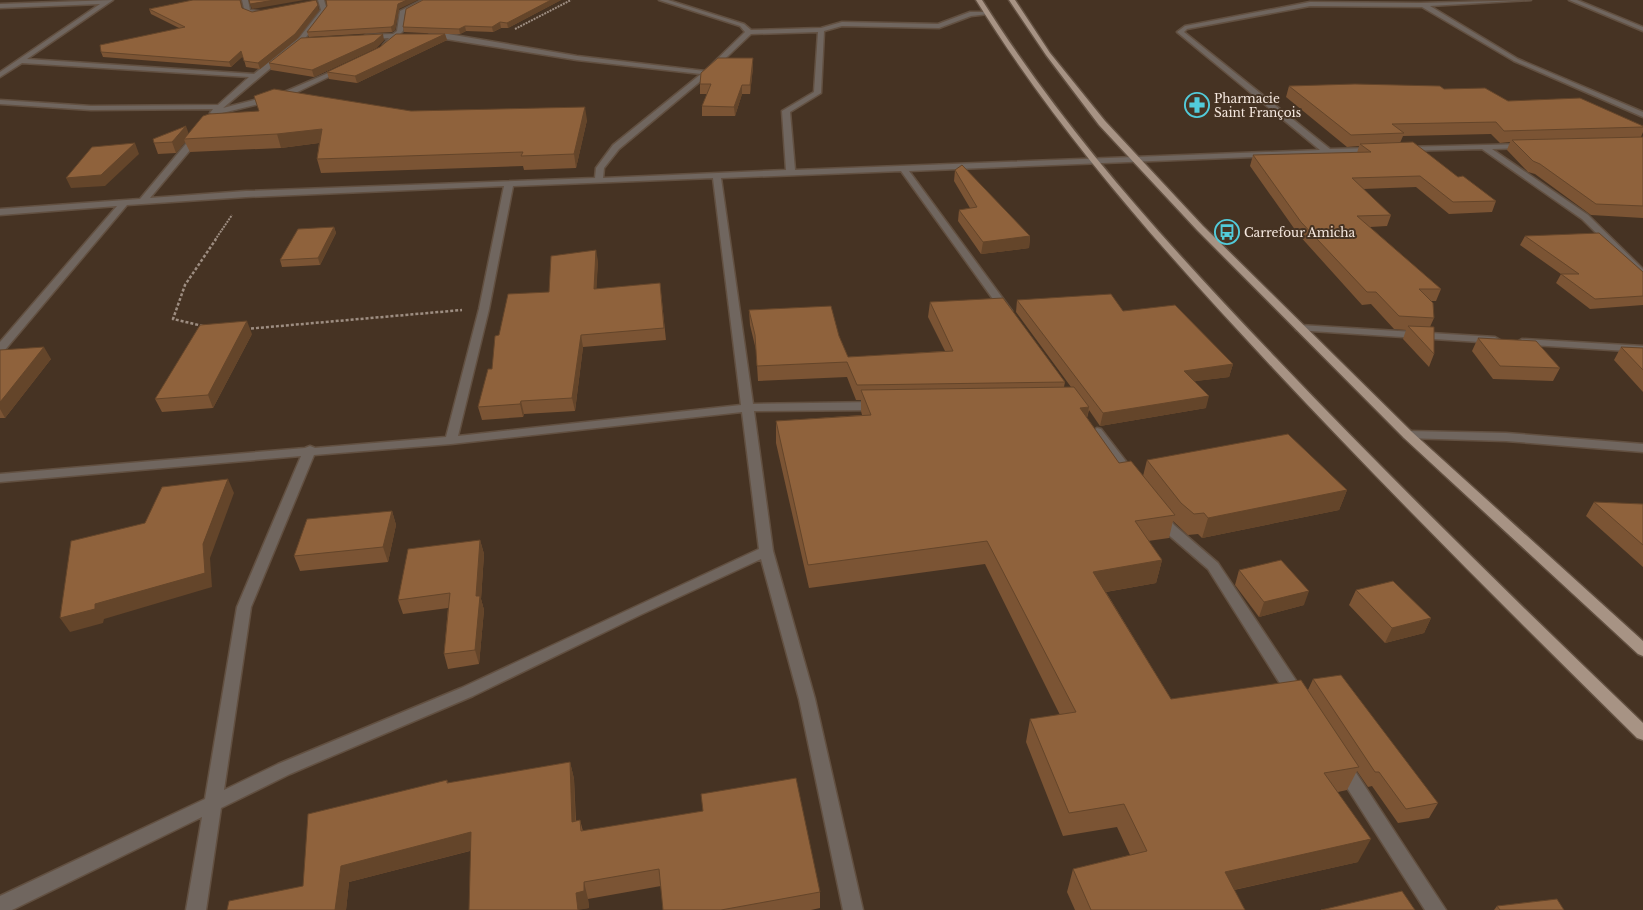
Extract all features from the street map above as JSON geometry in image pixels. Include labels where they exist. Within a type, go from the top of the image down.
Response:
[{"type":"main road","points":[[979,0],[1056,115],[1164,246],[1355,449],[1482,578],[1643,733]]},
{"type":"main road","points":[[1012,0],[1048,54],[1135,160],[1408,435],[1643,650]]},
{"type":"street","points":[[246,0],[247,12],[266,12]]},
{"type":"street","points":[[379,51],[400,31],[402,12],[426,0]]},
{"type":"street","points":[[662,0],[742,25],[748,32]]},
{"type":"street","points":[[1328,151],[1180,32],[1185,28],[1310,4],[1528,0]]},
{"type":"street","points":[[1572,0],[1643,29]]},
{"type":"street","points":[[0,6],[108,1]]},
{"type":"street","points":[[0,75],[108,1]]},
{"type":"street","points":[[209,120],[229,96],[258,76],[300,41],[324,10],[320,1]]},
{"type":"street","points":[[1420,2],[1516,60],[1643,115]]},
{"type":"street","points":[[599,181],[600,168],[616,147],[707,73],[748,32],[821,30],[842,24],[939,26],[970,14],[986,13]]},
{"type":"street","points":[[791,174],[786,111],[817,93],[821,30]]},
{"type":"street","points":[[356,38],[409,36]]},
{"type":"street","points":[[426,36],[448,36],[577,58],[707,73]]},
{"type":"street","points":[[300,41],[309,41]]},
{"type":"street","points":[[21,60],[258,76]]},
{"type":"street","points":[[0,102],[91,108],[217,110],[284,95],[353,63]]},
{"type":"street","points":[[142,202],[182,156],[204,127]]},
{"type":"street","points":[[1396,149],[1534,146]]},
{"type":"street","points":[[1484,147],[1585,217],[1643,274]]},
{"type":"street","points":[[0,212],[246,194],[717,177],[1386,149]]},
{"type":"street","points":[[904,169],[1015,322]]},
{"type":"street","points":[[717,177],[766,551],[807,699],[854,910]]},
{"type":"street","points":[[451,440],[484,309],[509,184]]},
{"type":"street","points":[[0,349],[124,203]]},
{"type":"street","points":[[1300,328],[1643,349]]},
{"type":"street","points":[[0,478],[310,450],[451,440],[747,408],[895,405]]},
{"type":"street","points":[[1086,418],[1139,488]]},
{"type":"street","points":[[1408,435],[1506,436],[1643,448]]},
{"type":"street","points":[[196,910],[244,607],[310,450]]},
{"type":"street","points":[[1151,504],[1169,528],[1213,566],[1304,707]]},
{"type":"street","points":[[0,906],[284,770],[467,692],[635,611],[766,551]]},
{"type":"street","points":[[1336,757],[1436,910]]},
{"type":"path","points":[[488,43],[571,0]]},
{"type":"path","points":[[208,327],[173,319],[184,285],[246,194]]},
{"type":"path","points":[[246,329],[484,309]]},
{"type":"building","points":[[193,0],[240,0],[242,8],[252,12],[316,0],[318,5],[295,34],[258,63],[244,61],[241,51],[229,62],[101,52],[100,45],[185,27],[149,9]]},
{"type":"building","points":[[249,0],[275,0],[250,4]]},
{"type":"building","points":[[326,0],[407,0],[398,4],[394,25],[391,27],[307,32],[327,6]]},
{"type":"building","points":[[423,0],[551,0],[507,23],[500,22],[492,27],[465,26],[459,29],[403,27],[406,9]]},
{"type":"building","points":[[383,34],[374,42],[312,70],[269,63],[301,38]]},
{"type":"building","points":[[396,34],[445,34],[355,76],[327,72],[380,47]]},
{"type":"building","points":[[718,58],[753,58],[750,85],[742,85],[734,107],[702,106],[711,84],[700,84],[701,73]]},
{"type":"building","points":[[1355,84],[1440,86],[1444,89],[1485,88],[1508,101],[1580,98],[1643,127],[1504,131],[1496,122],[1392,124],[1404,133],[1351,135],[1289,86]]},
{"type":"building","points":[[274,89],[411,111],[585,107],[574,154],[521,156],[523,152],[317,159],[322,129],[277,134],[184,139],[203,116],[259,111],[254,96]]},
{"type":"building","points":[[186,126],[172,142],[154,143],[153,139]]},
{"type":"building","points":[[1643,137],[1643,206],[1596,204],[1533,161],[1512,140]]},
{"type":"building","points":[[1413,142],[1458,177],[1463,176],[1496,201],[1453,202],[1420,176],[1352,178],[1391,215],[1357,216],[1441,289],[1419,289],[1433,303],[1434,318],[1399,316],[1376,292],[1367,292],[1301,222],[1253,155],[1371,152],[1360,144]]},
{"type":"building","points":[[135,143],[101,175],[66,178],[92,147]]},
{"type":"building","points":[[962,165],[1030,236],[983,242],[959,210],[977,207],[955,170]]},
{"type":"building","points":[[334,227],[318,258],[280,260],[298,229]]},
{"type":"building","points":[[1599,233],[1643,272],[1643,296],[1595,299],[1561,274],[1579,274],[1525,236]]},
{"type":"building","points":[[596,250],[594,289],[660,283],[664,328],[581,335],[572,398],[521,401],[520,404],[478,407],[488,369],[492,369],[495,336],[499,335],[508,294],[549,292],[551,256]]},
{"type":"building","points":[[1111,294],[1123,311],[1175,305],[1233,364],[1184,371],[1209,396],[1103,413],[1017,300]]},
{"type":"building","points":[[1003,298],[1065,382],[857,385],[847,362],[757,366],[755,335],[749,310],[831,306],[839,336],[848,357],[953,351],[930,302]]},
{"type":"building","points":[[247,321],[208,395],[155,399],[200,325]]},
{"type":"building","points":[[1408,326],[1434,327],[1434,354]]},
{"type":"building","points":[[1478,338],[1536,341],[1560,368],[1500,366]]},
{"type":"building","points":[[44,347],[5,396],[0,402],[0,350]]},
{"type":"building","points":[[1621,347],[1643,348],[1643,370]]},
{"type":"building","points":[[1074,387],[1089,407],[1080,408],[1119,463],[1131,461],[1175,515],[1135,521],[1162,560],[1093,572],[1171,699],[1301,680],[1359,767],[1324,773],[1371,839],[1225,872],[1245,910],[1091,910],[1073,869],[1147,851],[1124,804],[1069,813],[1030,719],[1076,712],[987,541],[808,565],[776,421],[871,415],[861,390]]},
{"type":"building","points":[[1288,434],[1347,490],[1208,518],[1204,513],[1194,514],[1181,503],[1147,460]]},
{"type":"building","points":[[228,479],[203,544],[205,573],[95,604],[95,609],[60,618],[71,541],[145,523],[162,487]]},
{"type":"building","points":[[1594,502],[1643,504],[1643,545]]},
{"type":"building","points":[[392,511],[383,547],[294,556],[307,519]]},
{"type":"building","points":[[480,540],[476,596],[480,596],[475,650],[444,654],[450,593],[398,600],[408,549]]},
{"type":"building","points":[[1281,560],[1309,591],[1264,602],[1239,570]]},
{"type":"building","points":[[1393,581],[1431,618],[1392,628],[1356,590]]},
{"type":"building","points":[[1341,675],[1438,803],[1406,809],[1379,772],[1375,772],[1313,679]]},
{"type":"building","points":[[570,762],[572,822],[580,820],[581,831],[703,811],[701,794],[796,778],[820,892],[721,910],[663,910],[659,869],[584,882],[584,891],[576,893],[578,910],[469,910],[471,832],[341,866],[335,910],[227,910],[229,901],[303,886],[308,814],[447,780],[447,783]]},
{"type":"building","points":[[1402,891],[1415,910],[1321,910]]},
{"type":"building","points":[[1557,899],[1564,910],[1500,910],[1497,906]]},
{"type":"place","name":"Pharmacie Saint François","points":[[1197,105]]},
{"type":"place","name":"Carrefour Amicha","points":[[1227,232]]}]
